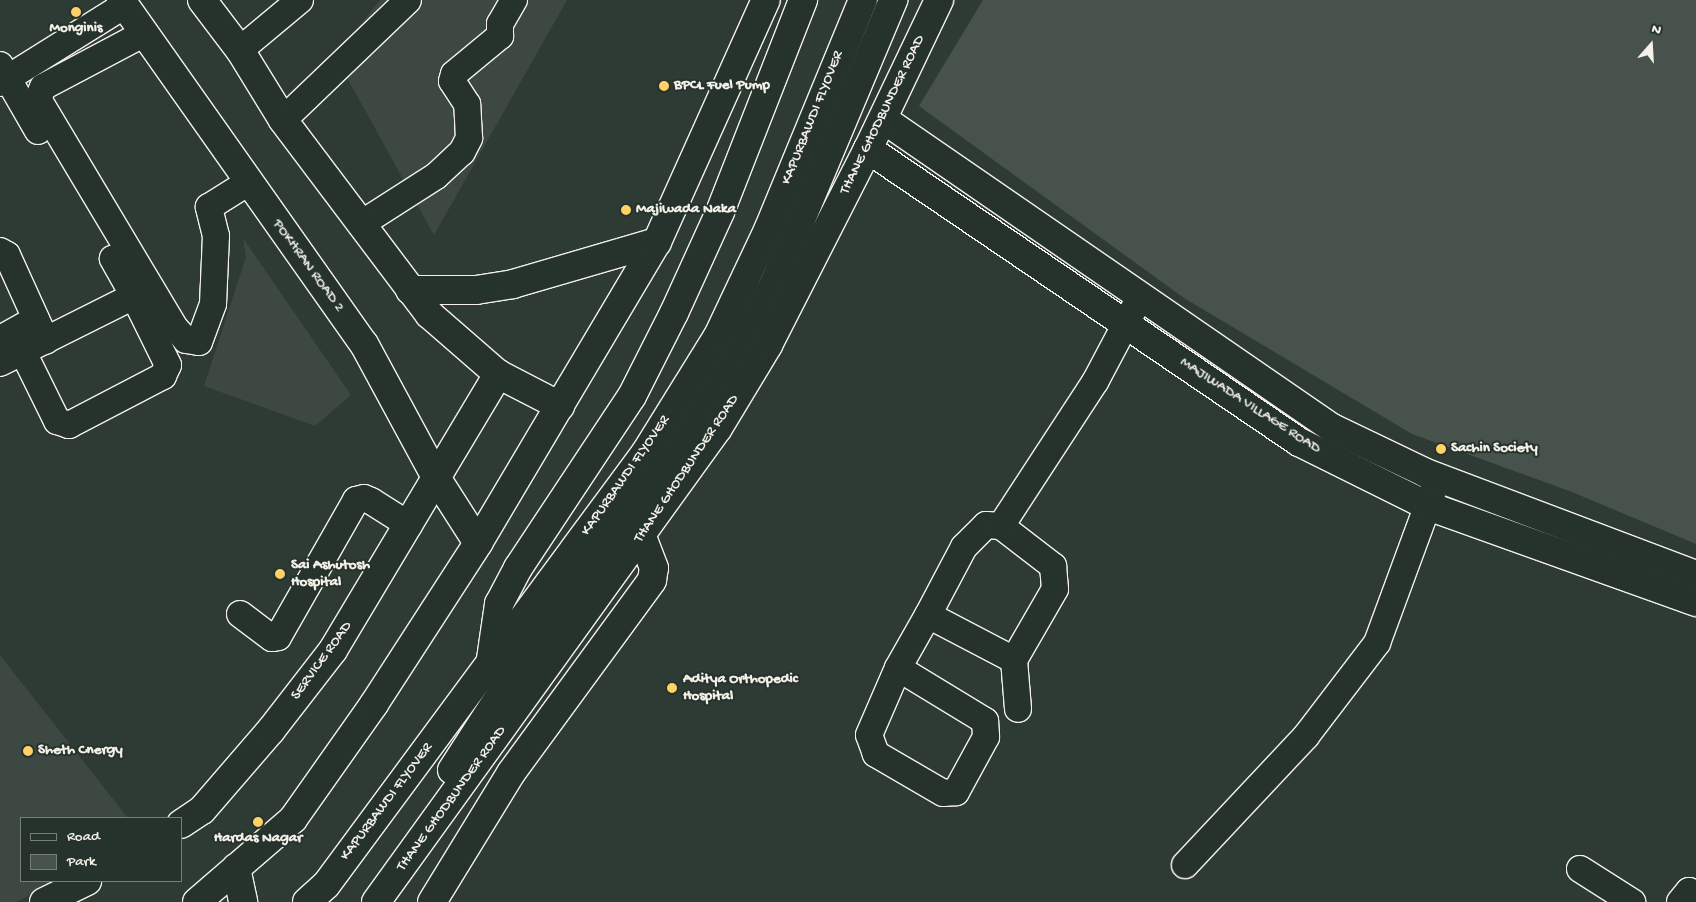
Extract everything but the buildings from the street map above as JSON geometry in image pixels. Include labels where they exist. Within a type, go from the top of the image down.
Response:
[{"type":"main road","points":[[202,0],[240,50],[283,120],[429,314],[498,374],[560,406]]},
{"type":"main road","points":[[197,902],[293,819],[374,704],[478,544],[658,242],[766,0]]},
{"type":"main road","points":[[491,663],[499,604],[518,568],[632,396],[674,313],[720,212],[804,0]]},
{"type":"main road","name":"KAPURBAWDI FLYOVER","points":[[307,902],[326,885],[646,452],[718,336],[769,228],[863,0]]},
{"type":"main road","name":"KAPURBAWDI FLYOVER","points":[[358,902],[400,850],[557,608],[656,473],[752,323],[776,279],[893,0]]},
{"type":"main road","name":"THANE GHODBUNDER ROAD","points":[[376,902],[642,537],[718,428],[768,345],[883,119],[939,0]]},
{"type":"main road","name":"POKHRAN ROAD 2","points":[[123,3],[143,34],[364,344],[437,479],[478,544]]},
{"type":"main road","points":[[883,119],[1140,297],[1344,433],[1438,477],[1696,575]]},
{"type":"main road","name":"MAJIWADA VILLAGE ROAD","points":[[868,149],[1299,442],[1428,506],[1696,602]]},
{"type":"main road","points":[[410,290],[476,290],[513,284],[658,242]]},
{"type":"main road","name":"SERVICE ROAD","points":[[182,823],[202,810],[271,730],[333,650],[437,479],[498,374]]},
{"type":"main road","points":[[1330,458],[1344,433]]},
{"type":"main road","points":[[432,902],[511,773],[652,580],[654,568],[642,537]]},
{"type":"main road","points":[[236,868],[244,902]]},
{"type":"main road","points":[[44,902],[85,882]]},
{"type":"street","points":[[240,50],[300,0]]},
{"type":"street","points":[[283,120],[408,0]]},
{"type":"street","points":[[361,224],[436,176],[462,152],[469,138],[467,104],[452,82],[454,74],[500,36],[500,24],[514,0]]},
{"type":"street","points":[[0,251],[7,255],[35,337],[57,421],[68,425],[163,376],[168,365],[134,296],[2,76],[123,3]]},
{"type":"street","points":[[143,34],[43,87],[38,99],[175,328],[186,340],[199,342],[213,304],[216,236],[205,209],[249,182]]},
{"type":"street","points":[[0,363],[35,337],[134,296]]},
{"type":"street","points":[[1001,526],[1095,382],[1140,297]]},
{"type":"street","points":[[0,339],[35,337]]},
{"type":"street","points":[[1185,865],[1306,736],[1377,643],[1438,477]]},
{"type":"street","points":[[240,614],[272,638],[278,637],[356,500],[364,498],[372,501],[409,525]]},
{"type":"street","points":[[898,668],[986,721],[986,736],[956,792],[942,793],[876,754],[869,735],[898,668],[964,547],[986,525],[1001,526],[1053,566],[1055,589],[1014,660],[1018,709]]},
{"type":"street","points":[[928,615],[1014,660]]},
{"type":"street","points":[[1580,869],[1632,902]]},
{"type":"street","points":[[1680,902],[1689,891],[1696,894]]},
{"type":"shaded area","points":[[380,0],[567,0],[434,235],[335,56]]},
{"type":"shaded area","points":[[243,238],[351,395],[315,426],[204,386],[246,257]]},
{"type":"shaded area","name":"Sheth Cnergy","points":[[0,655],[127,817],[20,817],[20,882],[57,882],[16,902],[0,902]]},
{"type":"green space","points":[[983,0],[1696,0],[1696,544],[1572,492],[1412,434],[1184,298],[919,106]]},
{"type":"place","name":"Monginis","points":[[76,12]]},
{"type":"place","name":"BPCL Fuel Pump","points":[[664,86]]},
{"type":"place","name":"Majiwada Naka","points":[[626,210]]},
{"type":"place","name":"Sachin Society","points":[[1441,449]]},
{"type":"place","name":"Sai Ashutosh Hospital","points":[[280,574]]},
{"type":"place","name":"Aditya Orthopedic Hospital","points":[[672,688]]},
{"type":"place","name":"Sheth Cnergy","points":[[28,751]]},
{"type":"place","name":"Hardas Nagar","points":[[258,822]]}]
